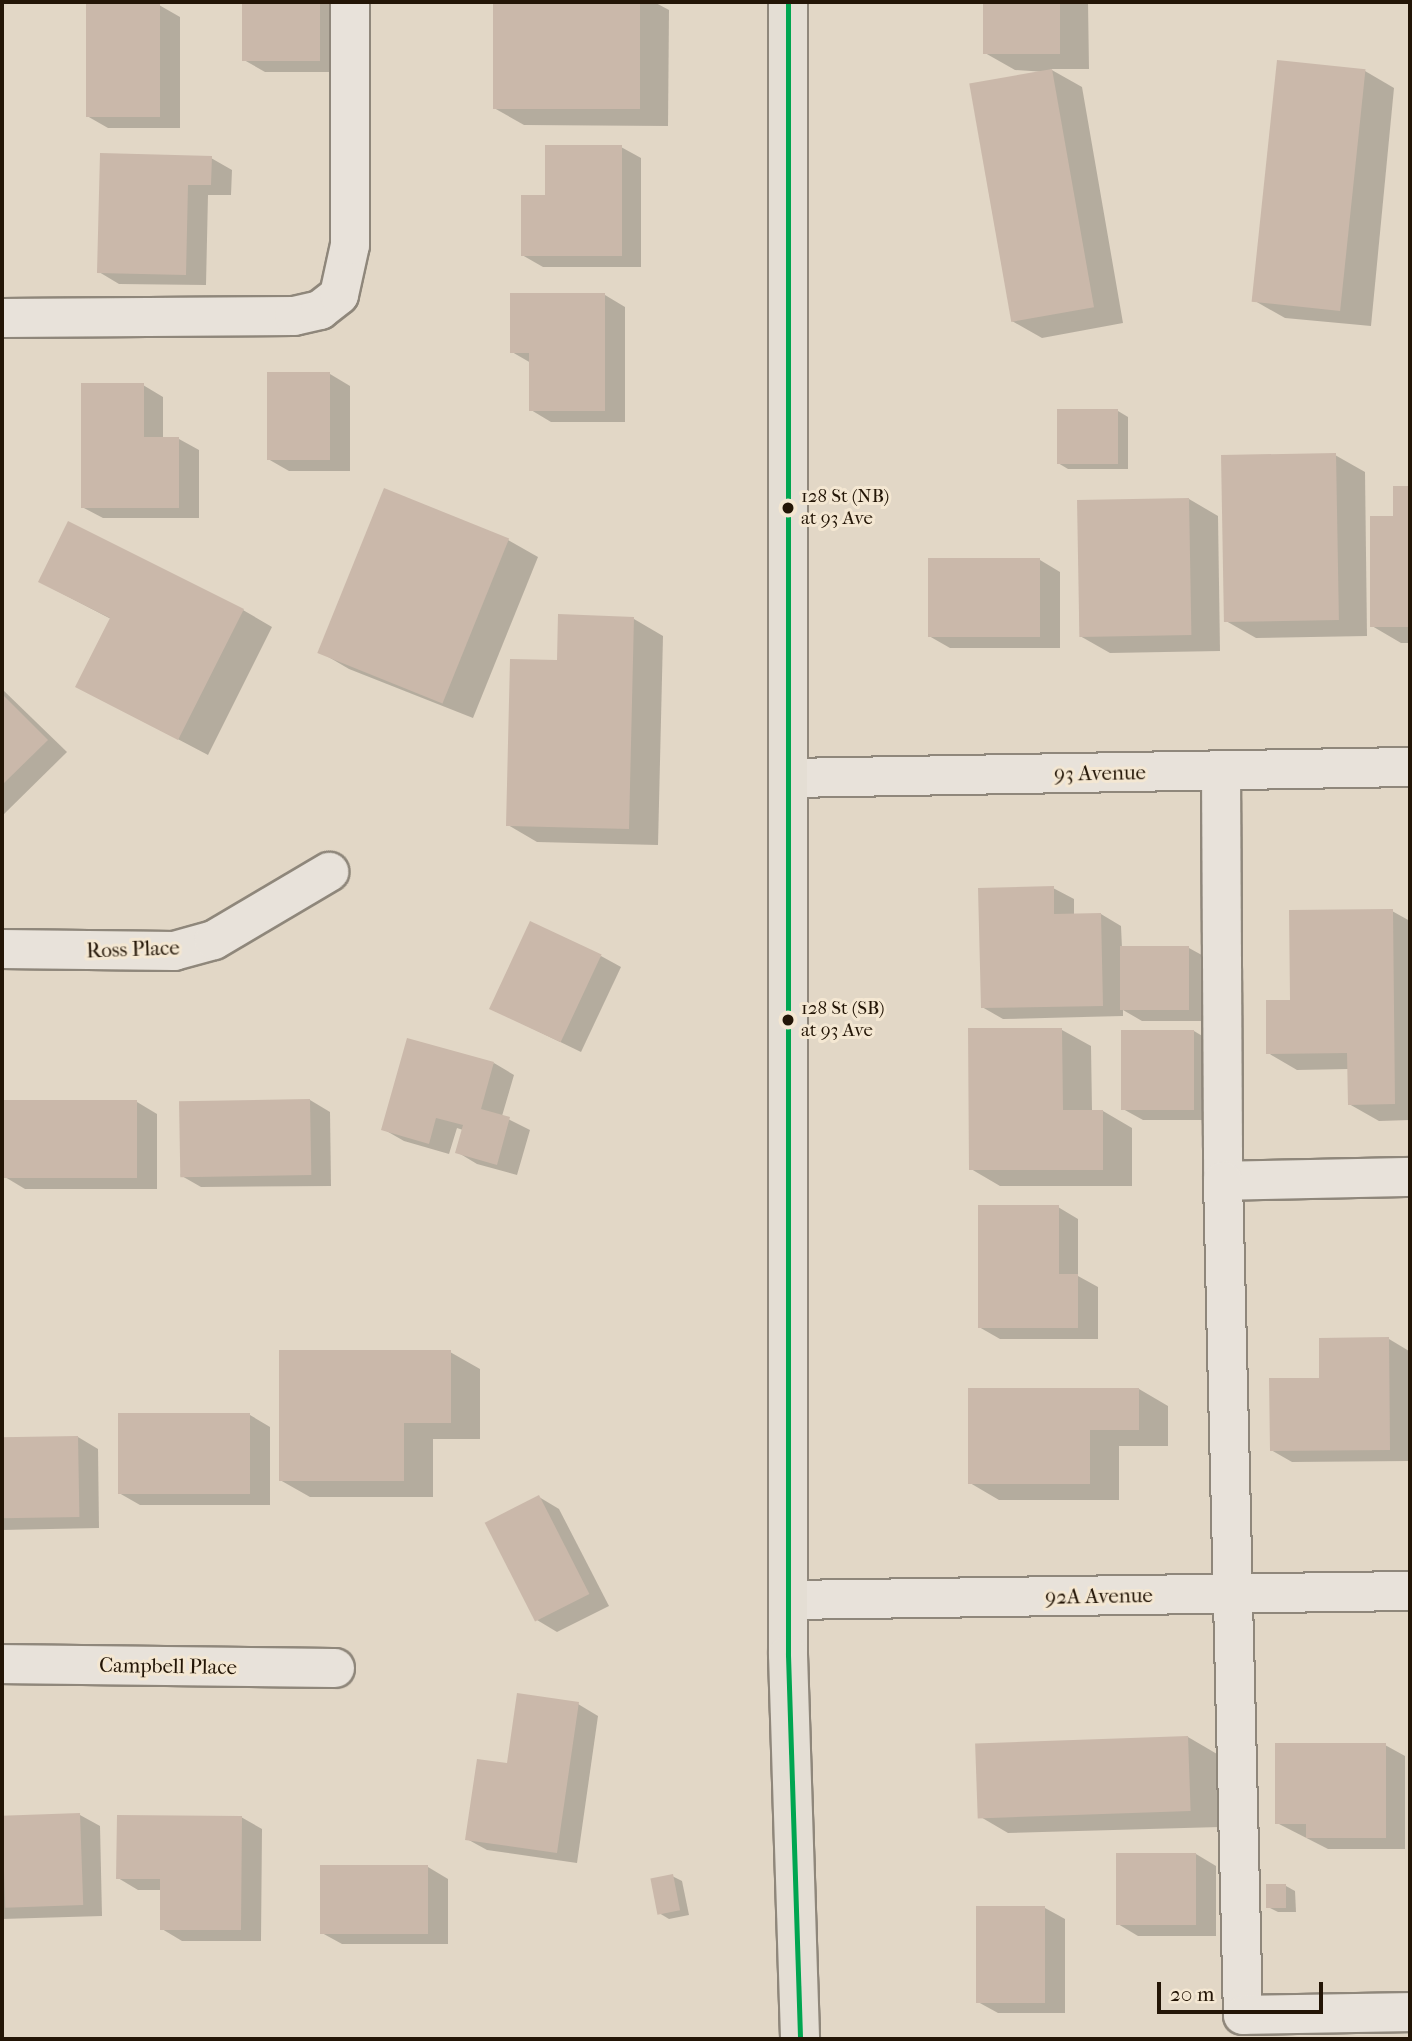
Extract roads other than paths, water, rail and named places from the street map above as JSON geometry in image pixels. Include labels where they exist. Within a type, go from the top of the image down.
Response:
[{"type":"main road","points":[[788,2],[788,1600],[800,2039]]},
{"type":"street","points":[[2,318],[294,316],[320,310],[339,295],[350,245],[350,2]]},
{"type":"street","name":"93 Avenue","points":[[790,778],[1410,767]]},
{"type":"street","points":[[1221,770],[1223,1181],[1243,2015],[1410,2012]]},
{"type":"street","name":"Ross Place","points":[[2,950],[174,951],[214,940],[329,872]]},
{"type":"street","points":[[1223,1181],[1410,1177]]},
{"type":"street","name":"92A Avenue","points":[[788,1600],[1410,1591]]},
{"type":"street","name":"Campbell Place","points":[[2,1664],[335,1668]]},
{"type":"place","name":"128 St (NB) at 93 Ave","points":[[788,508]]},
{"type":"place","name":"128 St (SB) at 93 Ave","points":[[788,1020]]}]
